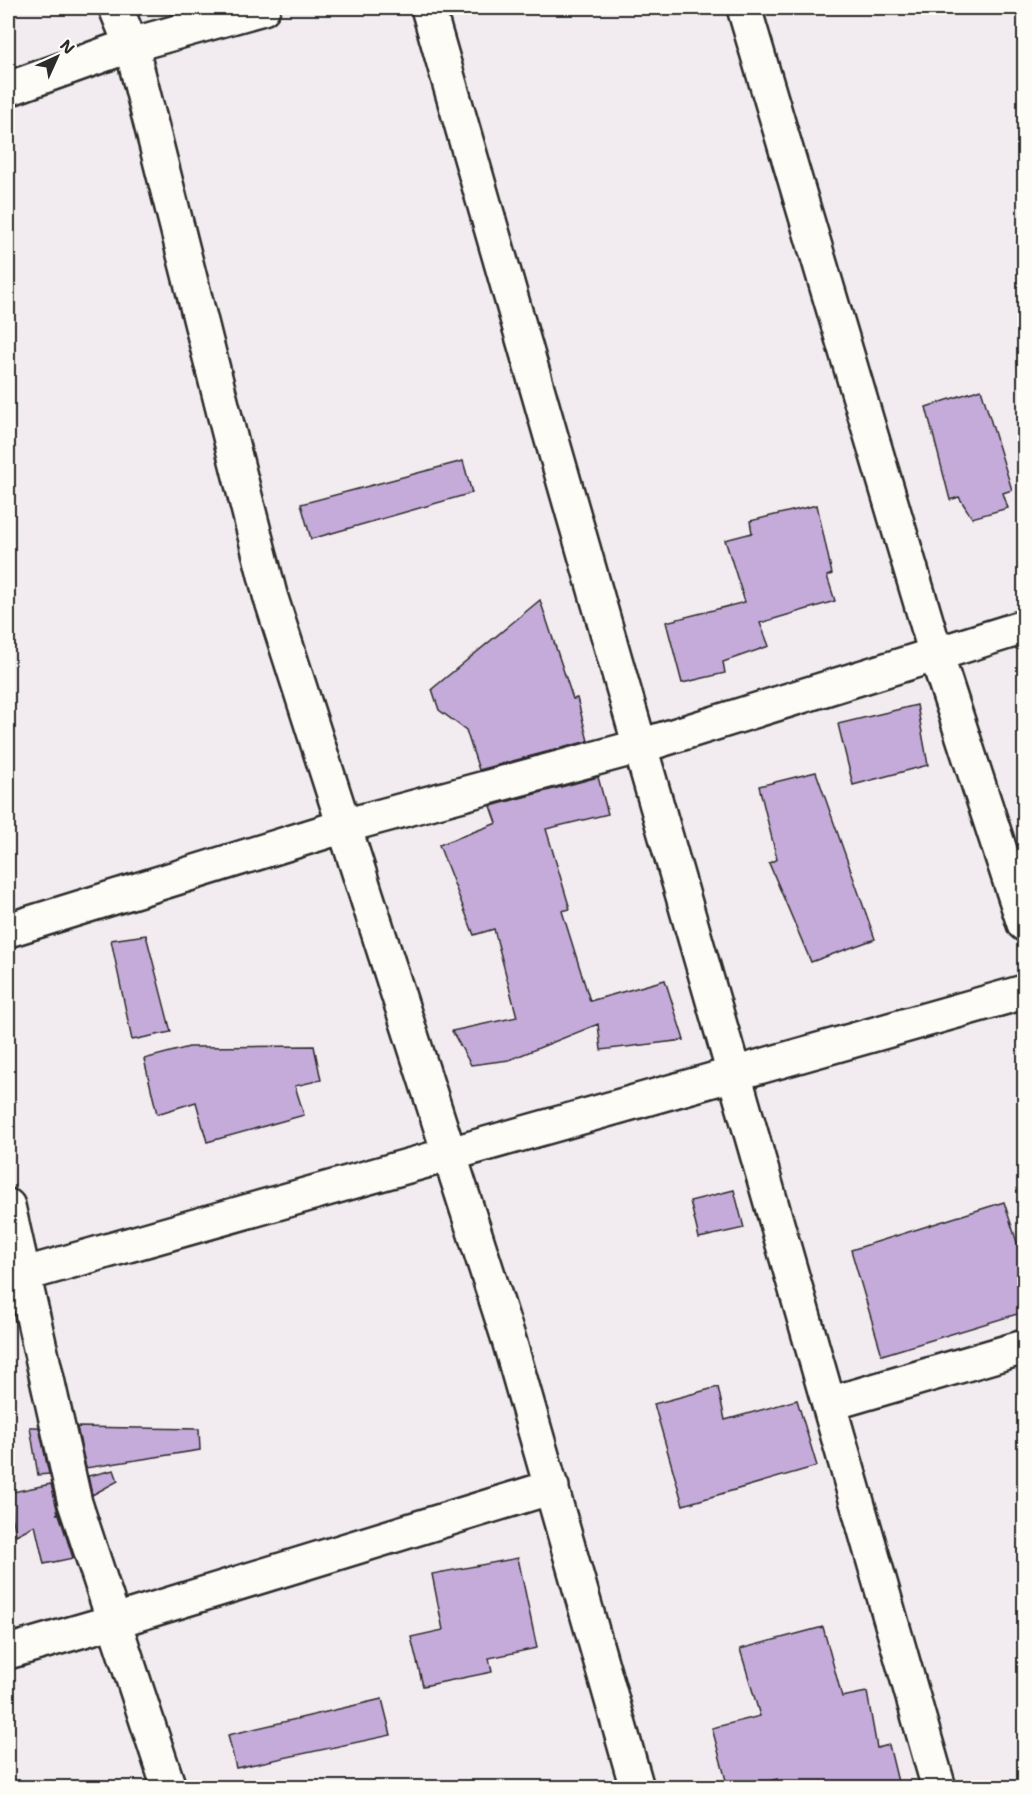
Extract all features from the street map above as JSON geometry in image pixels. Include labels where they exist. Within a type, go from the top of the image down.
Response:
[{"type":"street","points":[[116,8],[131,45],[270,595],[509,1340],[638,1788]]},
{"type":"street","points":[[8,89],[131,45],[263,8]]},
{"type":"street","points":[[428,8],[939,1788]]},
{"type":"street","points":[[744,8],[936,654],[1024,924]]},
{"type":"street","points":[[8,930],[344,826],[641,746],[1024,627]]},
{"type":"street","points":[[16,1277],[1024,992]]},
{"type":"street","points":[[8,1206],[16,1277],[75,1503],[170,1788]]},
{"type":"street","points":[[830,1404],[1024,1347]]},
{"type":"street","points":[[8,1652],[552,1487]]},
{"type":"building","points":[[981,389],[1012,490],[1003,493],[1008,508],[972,518],[959,497],[950,500],[926,407]]},
{"type":"building","points":[[463,461],[472,493],[311,539],[301,504]]},
{"type":"building","points":[[817,505],[832,574],[827,576],[835,601],[760,623],[769,646],[723,662],[725,673],[682,683],[666,622],[745,602],[725,540],[752,533],[750,521]]},
{"type":"building","points":[[540,600],[573,699],[577,698],[588,741],[479,770],[466,730],[439,710],[432,689]]},
{"type":"building","points":[[917,705],[928,765],[853,785],[838,724]]},
{"type":"building","points":[[816,772],[875,939],[811,962],[769,863],[777,859],[759,786]]},
{"type":"building","points":[[598,777],[608,814],[546,829],[570,909],[562,911],[590,1001],[665,980],[684,1040],[601,1050],[598,1024],[509,1060],[471,1065],[452,1031],[517,1017],[494,929],[474,935],[439,845],[497,823],[491,806]]},
{"type":"building","points":[[146,935],[171,1032],[132,1040],[111,940]]},
{"type":"building","points":[[314,1046],[321,1080],[295,1086],[304,1115],[207,1142],[196,1102],[157,1114],[144,1059],[189,1047]]},
{"type":"building","points":[[734,1190],[744,1228],[699,1238],[690,1201]]},
{"type":"building","points":[[1004,1202],[1024,1264],[1024,1312],[882,1355],[851,1250]]},
{"type":"building","points":[[718,1387],[725,1420],[797,1400],[817,1466],[683,1505],[654,1404]]},
{"type":"building","points":[[30,1427],[39,1427],[49,1474],[38,1475]]},
{"type":"building","points":[[77,1427],[199,1429],[200,1450],[86,1468]]},
{"type":"building","points":[[114,1470],[118,1481],[92,1495],[88,1476]]},
{"type":"building","points":[[51,1484],[58,1513],[56,1514],[59,1514],[73,1558],[44,1564],[35,1525],[16,1535],[8,1493]]},
{"type":"building","points":[[518,1558],[537,1648],[489,1658],[492,1672],[423,1686],[411,1637],[443,1630],[432,1574]]},
{"type":"building","points":[[823,1627],[842,1697],[867,1692],[877,1748],[889,1745],[898,1782],[884,1785],[884,1788],[778,1788],[777,1779],[744,1788],[728,1788],[712,1728],[760,1716],[740,1649]]},
{"type":"building","points":[[382,1699],[391,1735],[236,1768],[228,1735]]}]
